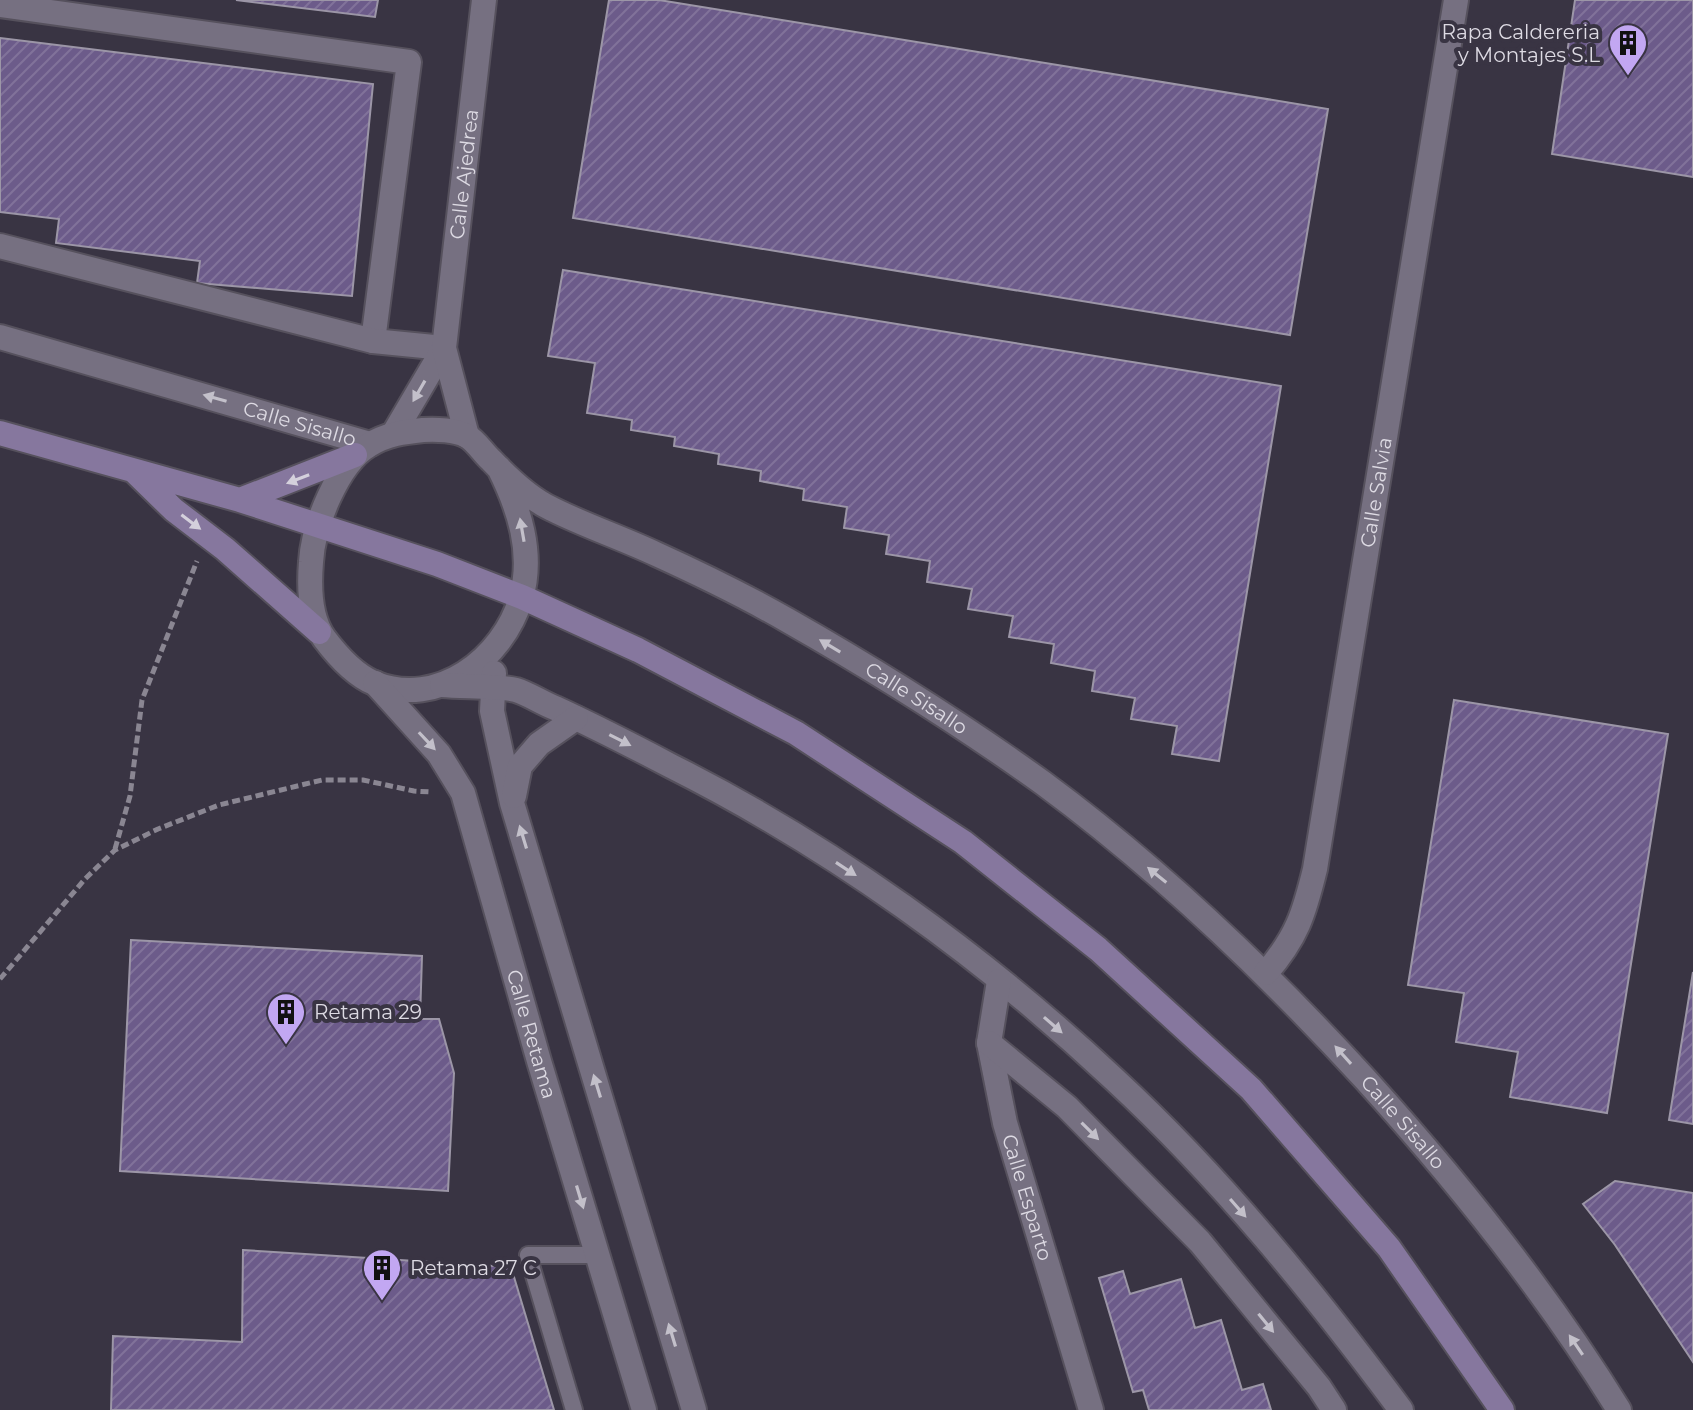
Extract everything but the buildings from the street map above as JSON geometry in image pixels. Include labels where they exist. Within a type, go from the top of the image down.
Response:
[{"type":"street","name":"Calle Ajedrea","points":[[467,436],[444,348],[484,0]]},
{"type":"street","name":"Calle Salvia","points":[[1266,973],[1288,947],[1304,914],[1315,869],[1456,0]]},
{"type":"street","points":[[0,5],[409,62],[373,341]]},
{"type":"street","points":[[0,246],[373,341],[444,348]]},
{"type":"street","name":"Calle Sisallo","points":[[0,337],[363,449],[394,433],[435,429],[467,436],[499,468],[545,506],[655,553],[783,618],[922,701],[1045,785],[1173,888],[1266,973],[1430,1151],[1532,1280],[1619,1410]]},
{"type":"street","name":"Calle Ajedrea","points":[[394,433],[444,348]]},
{"type":"street","points":[[0,433],[240,500],[437,564],[522,597],[638,650],[796,733],[963,842],[1098,949],[1251,1089],[1389,1248],[1502,1410]]},
{"type":"street","points":[[240,500],[363,449]]},
{"type":"street","points":[[319,632],[310,583],[316,524],[363,449]]},
{"type":"street","points":[[499,468],[513,496],[524,531],[522,597],[496,649],[492,711],[512,803],[694,1410]]},
{"type":"street","points":[[133,470],[174,510],[208,535],[319,632]]},
{"type":"street","name":"Calle Retama","points":[[319,632],[347,663],[375,683],[439,754],[463,793],[644,1410]]},
{"type":"street","points":[[442,685],[473,668],[496,649]]},
{"type":"street","points":[[375,683],[413,690],[442,685],[515,690],[714,787],[788,831],[943,936],[1115,1079],[1214,1180],[1287,1264],[1401,1410]]},
{"type":"street","points":[[512,803],[520,766],[539,744],[576,718]]},
{"type":"street","name":"Calle Esparto","points":[[999,981],[989,1043],[1005,1123],[1091,1410]]},
{"type":"street","points":[[989,1043],[1067,1107],[1200,1242],[1319,1387],[1334,1410]]},
{"type":"lane","points":[[574,1410],[528,1255],[597,1255]]},
{"type":"path","points":[[115,850],[130,796],[142,700],[208,535]]},
{"type":"path","points":[[0,979],[85,879],[115,850],[158,829],[219,805],[322,780],[363,780],[414,791],[463,793]]},
{"type":"place","name":"Rapa Caldereria y Montajes S.L","points":[[1628,77]]},
{"type":"place","name":"Retama 29","points":[[286,1046]]},
{"type":"place","name":"Retama 27 C","points":[[382,1302]]}]
